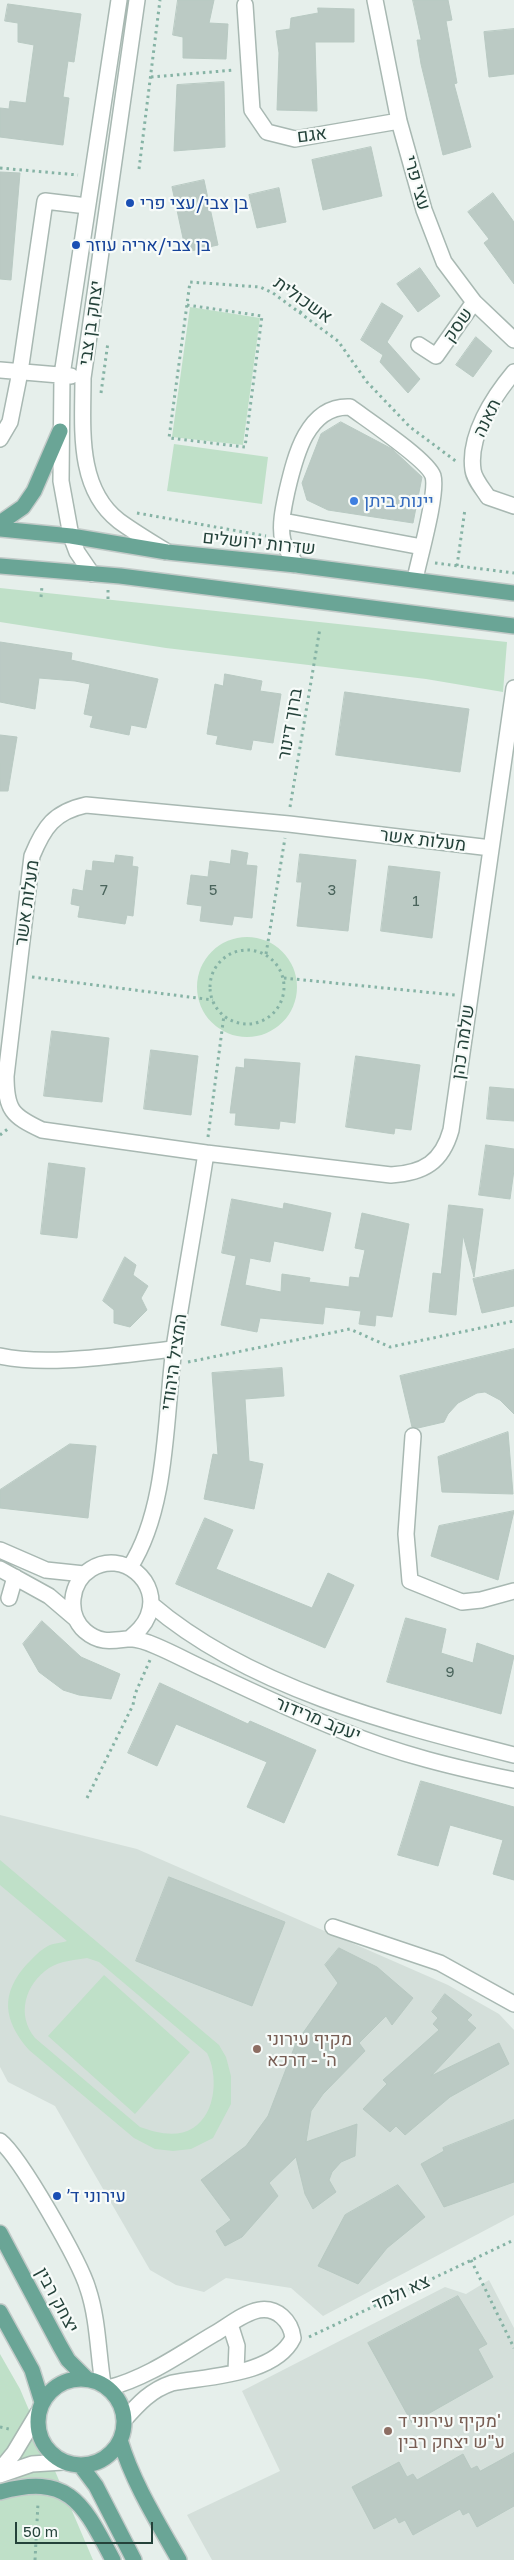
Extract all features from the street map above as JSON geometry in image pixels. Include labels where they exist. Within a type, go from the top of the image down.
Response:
[{"type":"main road","points":[[0,523],[23,507],[34,491],[60,431]]},
{"type":"main road","name":"שדרות ירושלים","points":[[0,529],[71,536],[166,552],[296,565],[514,593]]},
{"type":"main road","points":[[0,566],[92,574],[514,626]]},
{"type":"main road","name":"יצחק רבין","points":[[0,2233],[68,2360],[87,2379]]},
{"type":"main road","points":[[0,2312],[32,2370],[40,2408]]},
{"type":"main road","points":[[76,2379],[87,2379],[105,2386],[119,2402],[124,2420],[120,2440],[108,2456],[91,2465],[81,2466],[64,2462],[45,2447],[37,2425],[40,2408],[49,2393],[61,2384],[76,2379]]},
{"type":"main road","points":[[120,2440],[148,2506],[179,2560]]},
{"type":"main road","points":[[81,2466],[96,2486],[134,2560]]},
{"type":"main road","points":[[0,2492],[30,2485],[51,2488],[67,2494],[84,2508],[113,2560]]},
{"type":"street","name":"יצחק בן צבי","points":[[92,574],[77,552],[71,536],[61,481],[62,375],[119,0]]},
{"type":"street","name":"יצחק בן צבי","points":[[137,0],[84,378],[86,471],[97,495],[118,520],[166,552]]},
{"type":"street","name":"עצי פרי","points":[[374,0],[400,121],[424,210],[444,262],[474,302],[514,340]]},
{"type":"street","name":"אגם","points":[[245,5],[252,110],[267,132],[295,139],[400,121]]},
{"type":"street","points":[[0,439],[10,422],[20,372],[45,201],[87,206]]},
{"type":"street","name":"שסק","points":[[420,345],[436,356],[474,302]]},
{"type":"street","points":[[0,370],[84,378]]},
{"type":"street","name":"תאנה","points":[[473,470],[475,440],[482,422],[514,372]]},
{"type":"street","points":[[296,565],[283,540],[283,508],[294,458],[308,430],[322,414],[337,407],[350,407],[422,461],[433,476],[432,498],[415,580]]},
{"type":"street","points":[[473,470],[488,497],[514,506]]},
{"type":"street","points":[[283,521],[422,547]]},
{"type":"street","name":"שלמה כהן","points":[[206,1153],[392,1174],[412,1174],[430,1164],[446,1149],[451,1130],[514,688]]},
{"type":"street","name":"מעלות אשר","points":[[206,1153],[42,1130],[19,1119],[6,1099],[6,1076],[32,856],[41,835],[53,820],[68,809],[86,805],[287,824],[491,848]]},
{"type":"street","name":"המציל היהודי","points":[[130,1566],[149,1530],[159,1483],[173,1357],[206,1153]]},
{"type":"street","points":[[0,1356],[44,1360],[173,1357]]},
{"type":"street","points":[[413,1436],[406,1534],[410,1581],[462,1602],[481,1600],[514,1591]]},
{"type":"street","points":[[0,1550],[46,1570],[84,1574]]},
{"type":"street","points":[[0,1569],[48,1596],[76,1619],[83,1629],[98,1639],[117,1642],[129,1639],[142,1628],[149,1616],[151,1604],[148,1588],[142,1576],[130,1566],[111,1562],[101,1564],[84,1574],[73,1596],[76,1619]]},
{"type":"street","points":[[9,1598],[15,1577]]},
{"type":"street","name":"יעקב מרידור","points":[[151,1604],[181,1628],[276,1680],[333,1703],[411,1728],[514,1756]]},
{"type":"street","name":"יעקב מרידור","points":[[129,1639],[155,1646],[342,1739],[514,1780]]},
{"type":"street","points":[[333,1928],[440,1963],[514,2004]]},
{"type":"street","points":[[0,2141],[22,2169],[39,2196],[76,2262],[88,2289],[105,2386],[132,2380],[158,2367],[230,2324],[259,2310],[277,2312],[284,2318],[292,2331],[293,2338],[288,2347],[266,2363],[161,2387],[143,2399],[124,2420]]},
{"type":"street","points":[[230,2324],[237,2352],[236,2371]]},
{"type":"street","points":[[0,2470],[14,2453],[40,2408]]},
{"type":"street","points":[[0,2475],[32,2464],[64,2462]]},
{"type":"path","points":[[139,170],[160,0]]},
{"type":"path","points":[[151,77],[250,69]]},
{"type":"path","points":[[0,168],[91,176]]},
{"type":"path","name":"אשכולית","points":[[187,305],[262,316],[245,447],[169,438],[190,282],[260,287],[273,293],[338,341],[367,382],[410,427],[450,458],[473,470]]},
{"type":"path","points":[[300,313],[307,303]]},
{"type":"path","points":[[100,398],[108,342]]},
{"type":"path","points":[[457,566],[464,509]]},
{"type":"path","name":"ברוך דינור","points":[[266,954],[320,628]]},
{"type":"path","points":[[246,949],[266,954],[279,966],[284,978],[284,991],[281,1002],[268,1018],[256,1023],[243,1024],[224,1016],[213,1000],[210,985],[213,972],[221,959],[233,952],[246,949]]},
{"type":"path","points":[[17,976],[213,1000]]},
{"type":"path","points":[[284,978],[470,996]]},
{"type":"path","points":[[206,1153],[224,1016]]},
{"type":"path","points":[[173,1357],[350,1329],[390,1348],[514,1321]]},
{"type":"path","points":[[87,1798],[134,1705],[135,1694],[152,1655]]},
{"type":"path","name":"צא ולמד","points":[[288,2347],[514,2240]]},
{"type":"path","points":[[471,2260],[514,2348]]},
{"type":"path","points":[[35,2560],[39,2498]]},
{"type":"shaded area","name":"מקיף עירוני ה' - דרכא","points":[[0,1815],[137,1849],[448,1985],[499,2014],[514,2030],[514,2215],[323,2316],[291,2288],[226,2278],[204,2292],[176,2285],[150,2270],[55,2106],[8,2082],[0,2067]]},
{"type":"shaded area","name":"מקיף עירוני ד' ע\"ש יצחק רבין","points":[[489,2280],[514,2328],[514,2560],[212,2560],[187,2515],[280,2471],[242,2391],[445,2287],[466,2294]]},
{"type":"green space","points":[[190,307],[260,318],[243,445],[172,437]]},
{"type":"green space","points":[[174,444],[268,457],[262,504],[167,491]]},
{"type":"green space","points":[[0,588],[507,642],[503,692],[426,679],[166,648],[0,622]]},
{"type":"green space","points":[[247,937],[266,940],[283,951],[294,968],[297,987],[294,1006],[283,1023],[266,1034],[247,1037],[228,1034],[211,1023],[200,1006],[197,987],[200,968],[211,951],[228,940]]},
{"type":"green space","points":[[0,1860],[219,2045],[226,2057],[231,2076],[231,2104],[213,2138],[191,2149],[173,2151],[155,2149],[134,2138],[29,2050],[20,2039],[10,2018],[8,2007],[12,1986],[18,1975],[39,1952],[50,1945],[67,1941],[0,1885]],"holes":[[[87,1958],[99,1962],[207,2053],[213,2071],[213,2093],[207,2113],[193,2128],[174,2134],[160,2133],[140,2127],[35,2038],[29,2029],[26,2020],[26,2000],[34,1982],[41,1975],[49,1968],[67,1961]]]},
{"type":"green space","points":[[104,1975],[190,2052],[135,2114],[48,2036]]},
{"type":"green space","points":[[0,2354],[20,2389],[93,2560],[0,2560]]},
{"type":"building","points":[[178,0],[214,0],[209,23],[228,24],[226,59],[183,58],[183,37],[173,35]]},
{"type":"building","points":[[413,0],[448,0],[452,20],[446,21],[457,83],[454,84],[471,147],[443,155],[421,64],[417,40],[421,40]]},
{"type":"building","points":[[8,4],[81,14],[74,62],[68,61],[63,97],[69,98],[63,145],[0,137],[0,108],[9,109],[10,101],[26,103],[34,45],[18,42],[18,23],[5,21]]},
{"type":"building","points":[[318,8],[354,9],[354,42],[315,42],[317,111],[277,110],[279,53],[276,31],[290,29],[291,18],[318,13]]},
{"type":"building","points":[[514,29],[514,74],[489,77],[484,32]]},
{"type":"building","points":[[224,82],[225,147],[174,151],[177,85]]},
{"type":"building","points":[[371,147],[382,196],[323,210],[312,160]]},
{"type":"building","points":[[0,172],[20,173],[11,280],[0,279]]},
{"type":"building","points":[[204,180],[218,245],[186,252],[172,187]]},
{"type":"building","points":[[279,188],[286,222],[257,228],[249,195]]},
{"type":"building","points":[[493,193],[514,222],[514,284],[484,243],[489,239],[468,212]]},
{"type":"building","points":[[420,268],[440,296],[418,312],[397,284]]},
{"type":"building","points":[[382,303],[403,316],[387,342],[420,379],[408,393],[380,362],[383,355],[361,340]]},
{"type":"building","points":[[476,337],[492,351],[473,377],[456,365]]},
{"type":"building","points":[[341,422],[392,449],[422,477],[413,523],[328,510],[307,500],[302,483],[321,434]]},
{"type":"building","points":[[0,642],[72,653],[71,660],[158,679],[146,728],[131,725],[129,735],[90,727],[93,716],[84,714],[90,684],[75,681],[39,678],[35,709],[0,702]]},
{"type":"building","points":[[225,674],[262,681],[260,691],[281,694],[273,743],[253,740],[251,750],[216,744],[218,736],[207,734],[215,684],[223,686]]},
{"type":"building","points":[[345,692],[469,709],[460,772],[336,755]]},
{"type":"building","points":[[0,735],[17,737],[8,791],[0,791]]},
{"type":"building","points":[[232,850],[248,853],[246,865],[257,866],[252,918],[234,916],[232,925],[200,921],[202,906],[187,904],[191,875],[208,877],[210,861],[230,864]]},
{"type":"building","points":[[300,854],[356,860],[348,931],[297,926],[302,882],[297,882]]},
{"type":"building","points":[[116,855],[133,857],[132,866],[138,867],[133,916],[127,915],[125,924],[78,917],[80,906],[71,904],[73,889],[83,891],[86,870],[92,871],[93,861],[114,863]]},
{"type":"building","points":[[389,866],[440,872],[432,938],[381,931]]},
{"type":"building","points":[[52,1031],[109,1038],[102,1102],[44,1096]]},
{"type":"building","points":[[151,1050],[198,1056],[191,1115],[144,1109]]},
{"type":"building","points":[[356,1056],[420,1065],[411,1130],[395,1128],[394,1134],[346,1127]]},
{"type":"building","points":[[245,1059],[300,1063],[295,1123],[280,1121],[279,1129],[235,1125],[236,1113],[230,1113],[236,1067],[244,1068]]},
{"type":"building","points":[[490,1087],[514,1089],[514,1121],[487,1119]]},
{"type":"building","points":[[486,1145],[514,1149],[514,1170],[510,1199],[479,1195]]},
{"type":"building","points":[[49,1163],[85,1168],[77,1238],[41,1234]]},
{"type":"building","points":[[232,1199],[283,1209],[284,1203],[331,1213],[323,1251],[274,1241],[270,1262],[250,1258],[245,1285],[281,1292],[282,1274],[310,1278],[309,1282],[349,1287],[350,1277],[359,1278],[365,1250],[355,1248],[362,1213],[409,1224],[392,1317],[376,1315],[375,1326],[359,1324],[361,1311],[325,1307],[323,1324],[260,1318],[257,1332],[221,1325],[236,1256],[222,1253]]},
{"type":"building","points":[[449,1205],[483,1209],[474,1277],[463,1235],[456,1315],[429,1312],[433,1273],[441,1274]]},
{"type":"building","points":[[125,1257],[136,1265],[133,1275],[148,1286],[141,1298],[147,1310],[130,1327],[114,1323],[114,1310],[103,1301]]},
{"type":"building","points":[[514,1270],[514,1306],[482,1313],[473,1279]]},
{"type":"building","points":[[514,1349],[514,1414],[500,1400],[485,1392],[477,1393],[458,1403],[448,1414],[444,1422],[418,1428],[412,1427],[400,1376]]},
{"type":"building","points":[[282,1368],[284,1396],[245,1399],[249,1461],[263,1464],[254,1509],[204,1499],[213,1454],[218,1455],[212,1373]]},
{"type":"building","points":[[508,1432],[513,1494],[442,1492],[438,1457]]},
{"type":"building","points":[[70,1444],[96,1446],[88,1518],[0,1508],[0,1490]]},
{"type":"building","points":[[514,1511],[498,1580],[431,1556],[439,1526]]},
{"type":"building","points":[[205,1518],[233,1530],[216,1569],[312,1608],[328,1573],[354,1585],[325,1648],[176,1584]]},
{"type":"building","points":[[406,1618],[446,1629],[441,1653],[473,1663],[477,1643],[514,1656],[501,1714],[387,1682]]},
{"type":"building","points":[[42,1621],[81,1657],[120,1674],[111,1699],[79,1695],[63,1690],[39,1672],[23,1644]]},
{"type":"building","points":[[160,1683],[248,1724],[250,1721],[316,1750],[284,1823],[247,1807],[267,1762],[176,1724],[157,1766],[128,1753]]},
{"type":"building","points":[[421,1781],[514,1807],[514,1880],[493,1874],[503,1840],[450,1825],[438,1866],[398,1855]]},
{"type":"building","points":[[169,1877],[285,1922],[252,2006],[136,1961]]},
{"type":"building","points":[[339,1948],[377,1967],[413,1998],[392,2025],[386,2016],[359,2043],[365,2051],[323,2094],[311,2111],[306,2142],[357,2124],[355,2156],[341,2162],[332,2172],[329,2180],[336,2192],[313,2209],[305,2194],[296,2157],[269,2183],[278,2196],[242,2237],[225,2246],[216,2231],[231,2220],[201,2180],[246,2146],[268,2116],[296,2043],[338,1983],[325,1965]]},
{"type":"building","points":[[445,1994],[472,2015],[467,2020],[476,2028],[431,2076],[499,2043],[509,2064],[450,2097],[405,2135],[396,2126],[390,2132],[363,2109],[387,2084],[383,2080],[439,2030],[433,2024],[438,2018],[432,2012]]},
{"type":"building","points":[[514,2120],[514,2182],[444,2207],[421,2164],[444,2151],[443,2148]]},
{"type":"building","points":[[398,2185],[425,2217],[387,2248],[358,2284],[318,2266],[345,2215]]},
{"type":"building","points":[[458,2296],[487,2344],[478,2349],[493,2377],[412,2423],[368,2343]]},
{"type":"building","points":[[514,2453],[514,2506],[477,2527],[469,2512],[463,2515],[460,2509],[413,2535],[405,2520],[399,2523],[396,2517],[374,2529],[352,2487],[399,2462],[407,2477],[413,2474],[417,2480],[463,2454],[471,2469],[477,2466],[480,2471]]},
{"type":"place","name":"בן צבי/עצי פרי","points":[[130,203]]},
{"type":"place","name":"בן צבי/אריה עוזר","points":[[76,245]]},
{"type":"place","name":"יינות ביתן","points":[[354,501]]},
{"type":"place","name":"מקיף עירוני ה' - דרכא","points":[[257,2049]]},
{"type":"place","name":"עירוני ד׳","points":[[57,2196]]},
{"type":"place","name":"מקיף עירוני ד' ע\"ש יצחק רבין","points":[[388,2431]]}]
